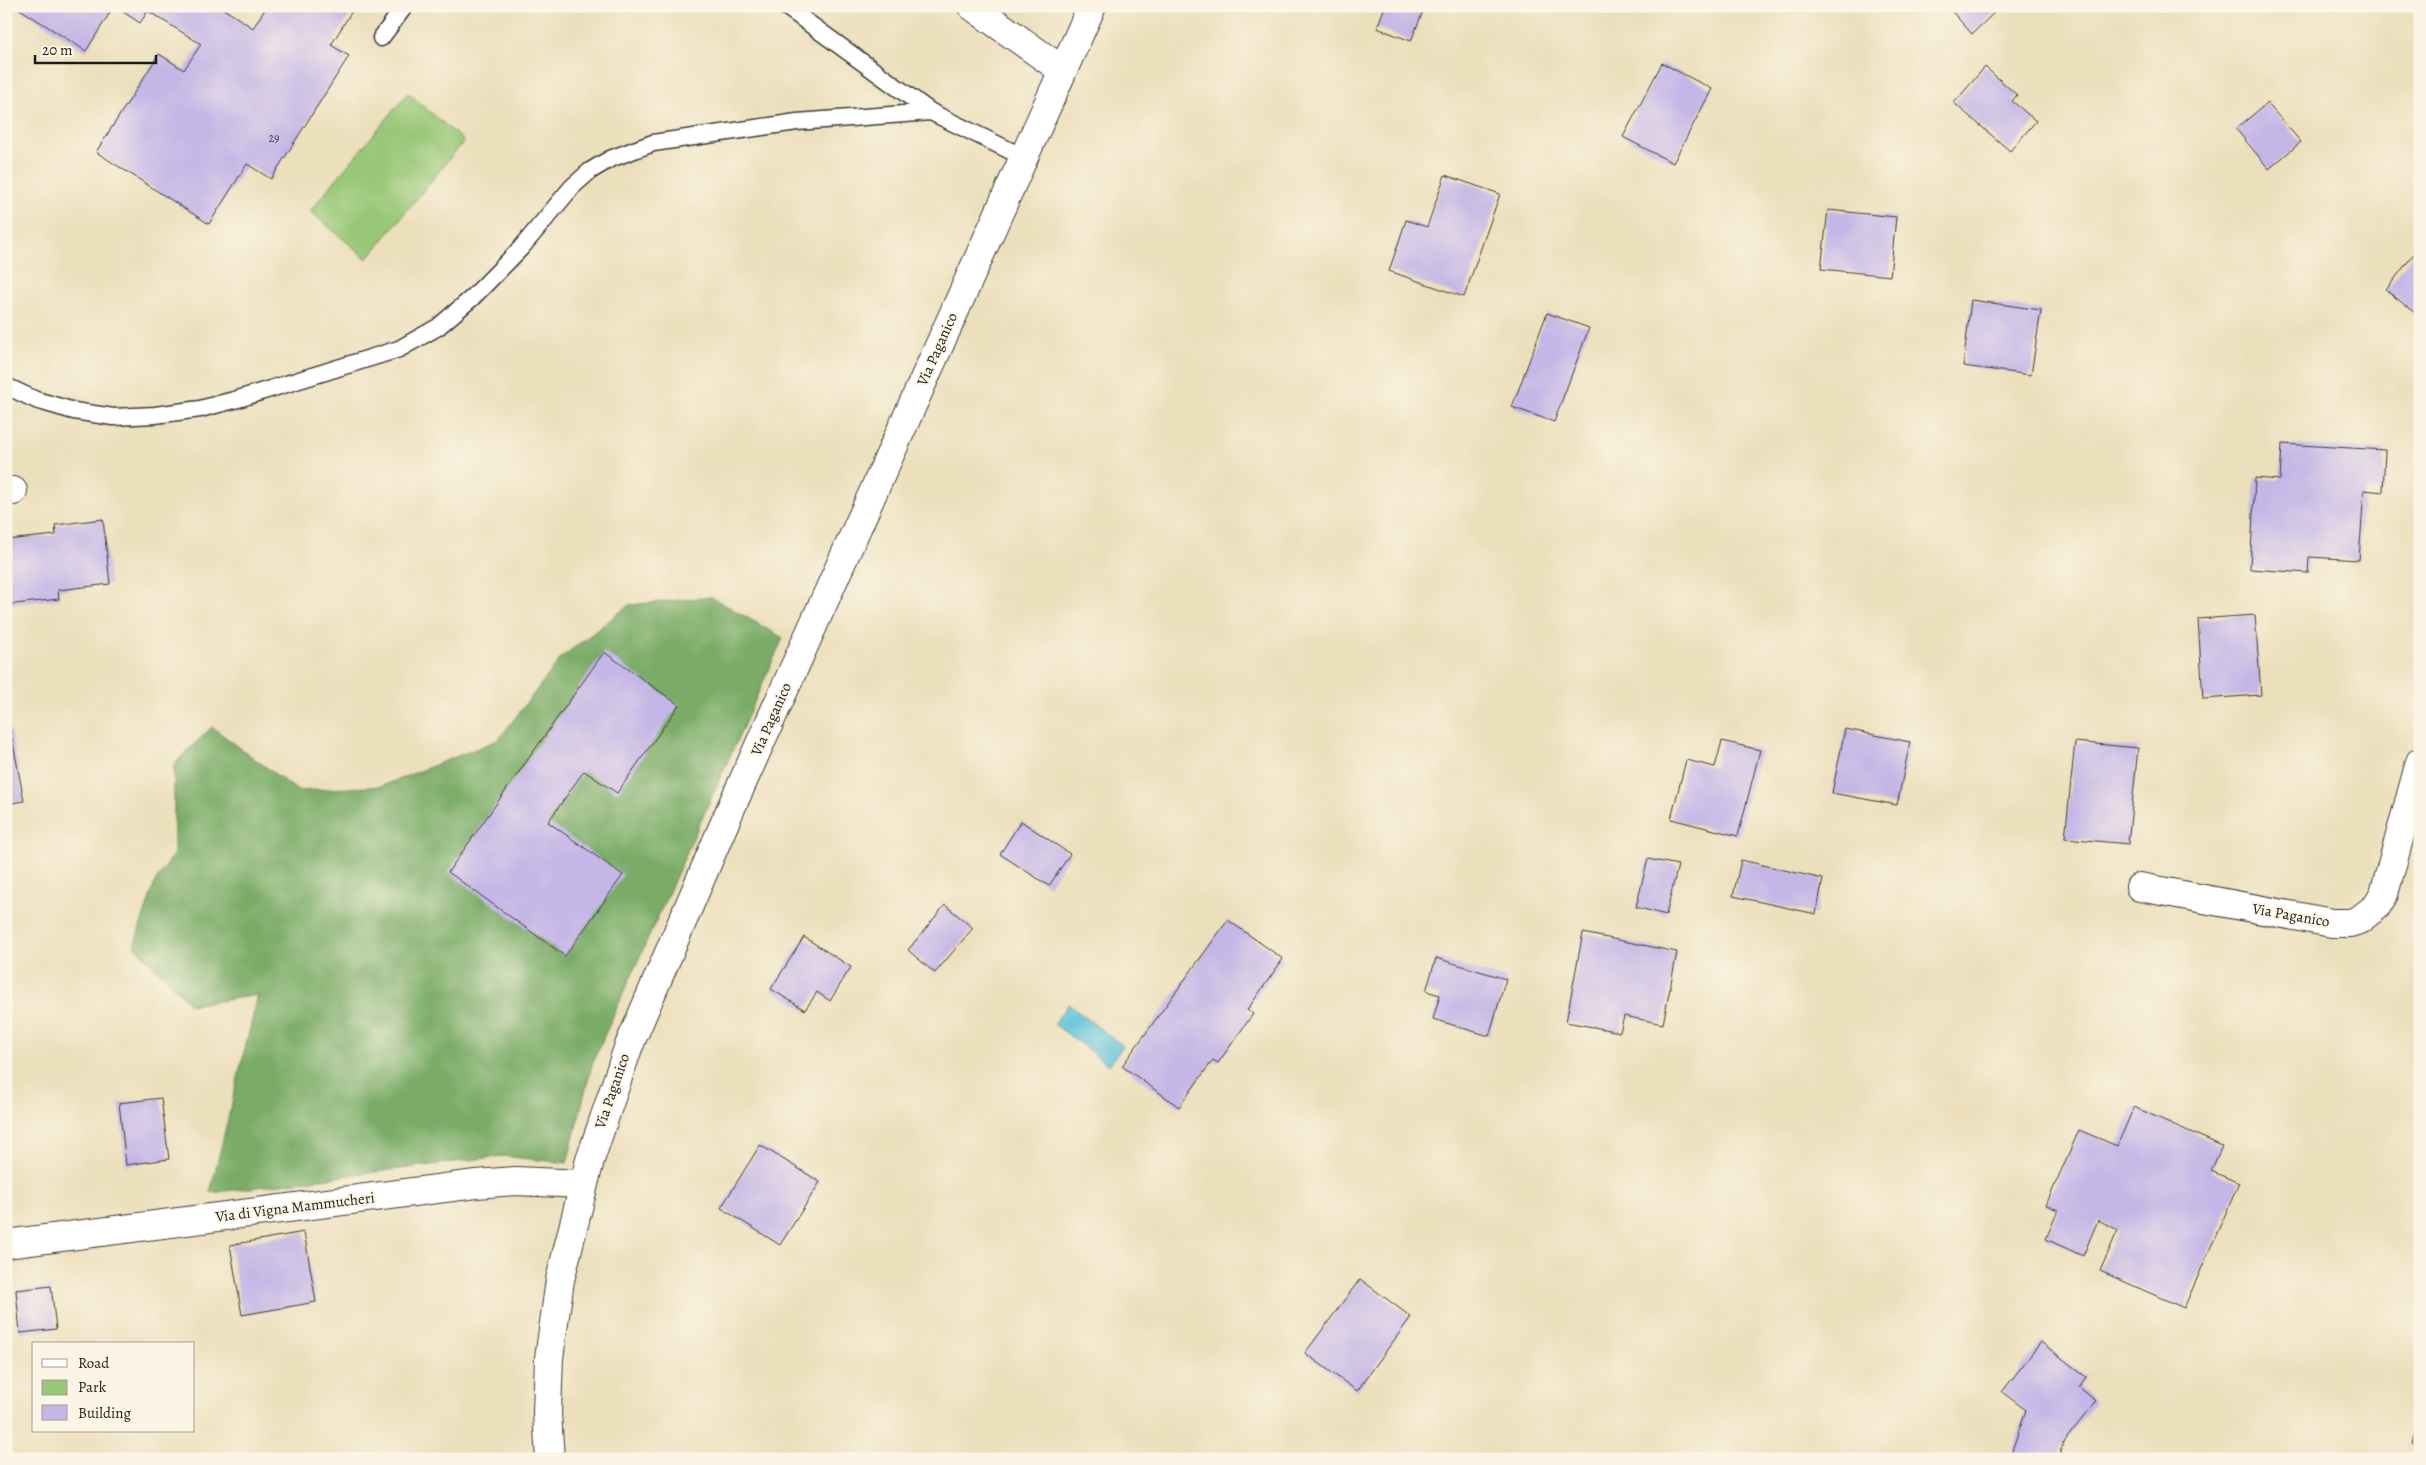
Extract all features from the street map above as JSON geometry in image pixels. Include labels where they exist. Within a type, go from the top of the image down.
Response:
[{"type":"street","points":[[972,6],[1062,70]]},
{"type":"street","name":"Via Paganico","points":[[549,1449],[548,1386],[552,1334],[560,1280],[584,1184],[607,1104],[646,1003],[1092,6]]},
{"type":"street","name":"Via Paganico","points":[[2140,887],[2332,923],[2350,923],[2359,920],[2377,906],[2387,886],[2420,762]]},
{"type":"street","name":"Via di Vigna Mammucheri","points":[[6,1244],[499,1182],[531,1181],[584,1184]]},
{"type":"lane","points":[[382,38],[405,6]]},
{"type":"lane","points":[[785,6],[931,112],[1023,157]]},
{"type":"lane","points":[[6,386],[36,400],[74,411],[114,417],[134,417],[200,409],[328,372],[399,349],[438,326],[490,281],[572,187],[590,171],[617,156],[653,143],[746,128],[797,122],[931,112]]},
{"type":"green space","points":[[408,93],[464,141],[367,259],[310,211]]},
{"type":"green space","points":[[711,597],[783,638],[593,1061],[567,1163],[502,1156],[210,1193],[258,995],[191,1005],[134,946],[155,882],[174,854],[174,764],[212,727],[298,791],[382,786],[498,740],[562,657],[629,605]]},
{"type":"water","points":[[1068,1004],[1123,1046],[1109,1065],[1054,1024]]},
{"type":"building","points":[[15,6],[114,6],[86,51]]},
{"type":"building","points":[[114,6],[219,6],[253,28],[267,6],[355,6],[331,45],[349,56],[271,179],[247,164],[209,224],[96,152],[159,54],[184,70],[201,44],[148,11],[140,23]]},
{"type":"building","points":[[1385,6],[1425,6],[1411,41],[1377,28]]},
{"type":"building","points":[[1947,6],[2001,6],[1972,34]]},
{"type":"building","points":[[1662,63],[1712,89],[1673,163],[1623,137]]},
{"type":"building","points":[[1985,67],[2017,95],[2012,101],[2036,121],[2010,151],[1954,103]]},
{"type":"building","points":[[2267,103],[2301,142],[2269,169],[2236,129]]},
{"type":"building","points":[[1445,175],[1500,194],[1464,297],[1389,271],[1406,220],[1427,227]]},
{"type":"building","points":[[1828,210],[1896,217],[1890,276],[1821,269]]},
{"type":"building","points":[[2420,246],[2420,317],[2386,290]]},
{"type":"building","points":[[1971,300],[2041,310],[2031,375],[1963,366]]},
{"type":"building","points":[[1547,313],[1589,328],[1554,422],[1512,407]]},
{"type":"building","points":[[2282,444],[2385,450],[2383,492],[2364,490],[2359,560],[2309,557],[2308,573],[2250,569],[2255,478],[2280,480]]},
{"type":"building","points":[[103,519],[110,584],[58,590],[59,599],[6,605],[6,540],[56,535],[55,525]]},
{"type":"building","points":[[2255,615],[2261,695],[2203,699],[2198,619]]},
{"type":"building","points":[[604,652],[679,705],[617,793],[584,771],[548,822],[623,875],[565,956],[448,872]]},
{"type":"building","points":[[6,706],[24,801],[6,804]]},
{"type":"building","points":[[1845,729],[1910,742],[1897,805],[1832,793]]},
{"type":"building","points":[[1722,741],[1760,750],[1738,836],[1671,819],[1686,760],[1715,767]]},
{"type":"building","points":[[2075,742],[2138,748],[2128,844],[2065,838]]},
{"type":"building","points":[[1021,821],[1070,854],[1049,886],[1000,854]]},
{"type":"building","points":[[1648,859],[1678,865],[1666,915],[1636,907]]},
{"type":"building","points":[[1741,860],[1823,879],[1816,914],[1733,896]]},
{"type":"building","points":[[945,905],[973,928],[935,973],[908,950]]},
{"type":"building","points":[[1228,920],[1283,959],[1247,1010],[1253,1014],[1218,1063],[1213,1060],[1179,1107],[1122,1066]]},
{"type":"building","points":[[1583,933],[1677,952],[1663,1024],[1624,1016],[1620,1032],[1566,1022]]},
{"type":"building","points":[[804,937],[851,967],[830,1001],[817,992],[805,1010],[771,989]]},
{"type":"building","points":[[1436,958],[1506,979],[1489,1036],[1433,1019],[1440,995],[1426,991]]},
{"type":"building","points":[[161,1098],[169,1159],[126,1165],[119,1103]]},
{"type":"building","points":[[2134,1107],[2222,1146],[2211,1171],[2239,1183],[2184,1308],[2100,1271],[2118,1230],[2098,1220],[2083,1256],[2046,1239],[2058,1210],[2046,1205],[2079,1130],[2117,1146]]},
{"type":"building","points":[[760,1145],[820,1182],[780,1245],[721,1208]]},
{"type":"building","points":[[304,1232],[316,1302],[242,1315],[230,1245]]},
{"type":"building","points":[[1360,1279],[1411,1317],[1357,1391],[1305,1353]]},
{"type":"building","points":[[51,1286],[56,1329],[20,1333],[16,1290]]},
{"type":"building","points":[[2041,1342],[2086,1377],[2079,1387],[2096,1401],[2063,1443],[2058,1459],[2009,1459],[2026,1410],[2002,1392]]},
{"type":"building","points":[[2420,1420],[2420,1444],[2413,1442]]}]
